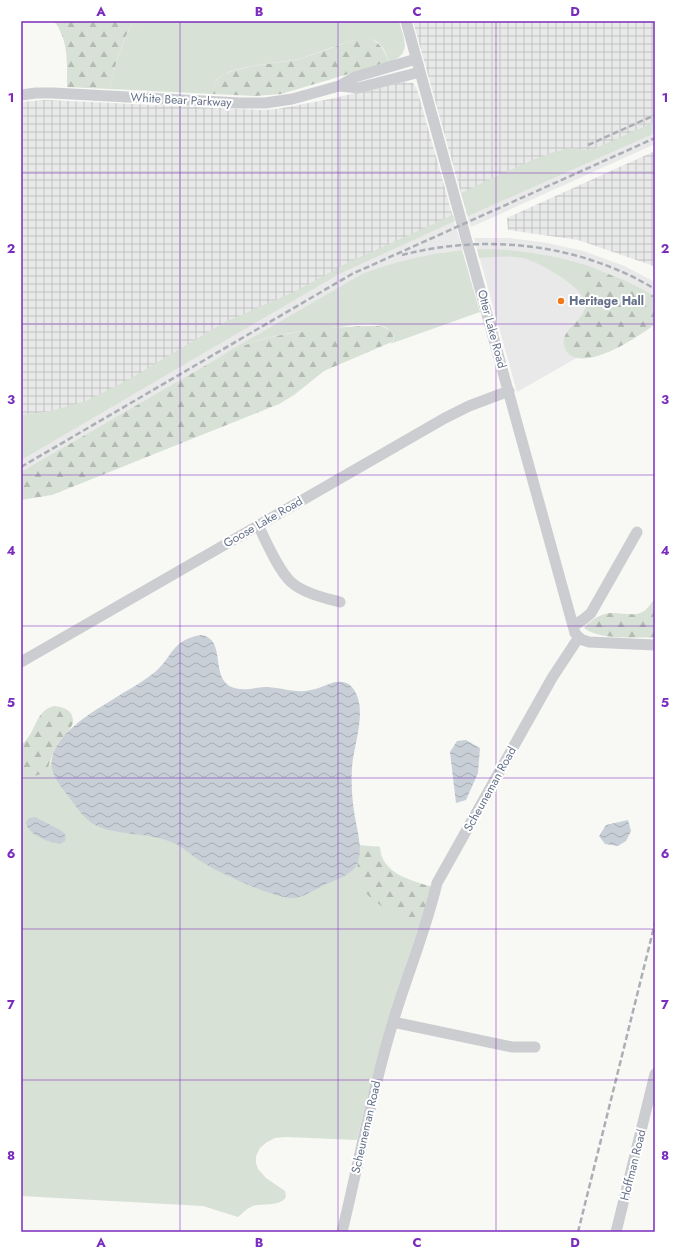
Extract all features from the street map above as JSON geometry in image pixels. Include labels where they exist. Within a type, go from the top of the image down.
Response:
[{"type":"street","name":"Otter Lake Road","points":[[406,21],[573,626],[575,633],[579,637]]},
{"type":"street","name":"White Bear Parkway","points":[[21,95],[53,93],[255,103],[283,101],[339,86],[355,77],[416,59]]},
{"type":"street","name":"White Bear Parkway","points":[[339,86],[358,88],[420,72]]},
{"type":"street","name":"Goose Lake Road","points":[[21,662],[449,416],[469,406],[509,391]]},
{"type":"street","points":[[258,525],[283,572],[291,583],[316,596],[340,602]]},
{"type":"street","points":[[573,626],[591,613],[637,532]]},
{"type":"street","points":[[579,637],[593,643],[655,646]]},
{"type":"street","name":"Scheuneman Road","points":[[342,1232],[377,1082],[393,1022],[432,905],[437,883],[552,678],[579,637]]},
{"type":"street","points":[[393,1022],[512,1047],[535,1047]]},
{"type":"street","name":"Hoffman Road","points":[[616,1232],[655,1074]]},
{"type":"shaded area","points":[[413,21],[655,21],[655,131],[467,215]]},
{"type":"shaded area","points":[[403,82],[413,83],[417,89],[454,221],[343,271],[21,460],[21,102],[46,100],[262,110],[277,109],[330,99]]},
{"type":"shaded area","points":[[655,131],[655,144],[471,227],[467,215]]},
{"type":"shaded area","points":[[655,151],[655,268],[651,265],[578,240],[508,230],[507,218]]},
{"type":"shaded area","points":[[454,221],[463,250],[443,252],[21,473],[21,460],[343,271]]},
{"type":"shaded area","points":[[474,238],[509,238],[547,243],[583,251],[622,265],[655,282],[655,313],[517,392]]},
{"type":"green space","points":[[54,21],[134,21],[125,37],[119,54],[110,89],[67,87],[67,61],[65,44],[59,28]]},
{"type":"green space","points":[[134,21],[399,21],[405,46],[404,51],[397,59],[389,62],[381,45],[375,40],[365,39],[356,40],[298,59],[242,68],[222,75],[216,80],[213,94],[110,89],[119,54]]},
{"type":"green space","points":[[360,38],[371,39],[379,44],[385,52],[389,62],[281,94],[255,96],[213,94],[217,80],[229,72],[248,67],[299,59]]},
{"type":"green space","points":[[655,122],[655,133],[468,216],[461,193],[525,163],[551,153],[568,148],[587,150],[594,149]]},
{"type":"green space","points":[[453,215],[455,221],[339,274],[21,460],[21,415],[51,411],[86,401],[126,381],[225,322],[296,291],[347,263]]},
{"type":"green space","points":[[477,249],[532,253],[586,265],[580,282],[586,305],[584,298],[570,283],[539,264],[518,257],[501,256],[479,258]]},
{"type":"green space","points":[[462,250],[480,312],[390,344],[394,341],[394,338],[391,331],[387,328],[367,324],[353,325],[273,336],[245,345],[212,361],[362,274],[411,259]]},
{"type":"green space","points":[[586,265],[626,281],[655,296],[655,324],[638,336],[613,350],[588,358],[577,358],[569,354],[565,347],[564,341],[565,335],[581,316],[586,306],[586,300],[580,286],[580,280]]},
{"type":"green space","points":[[380,326],[390,330],[393,333],[394,341],[324,371],[294,395],[279,404],[52,495],[21,500],[21,472],[229,352],[245,345],[296,332]]},
{"type":"green space","points":[[655,597],[655,638],[608,636],[590,632],[584,628],[590,622],[604,614],[641,613],[646,610]]},
{"type":"green space","points":[[54,706],[62,707],[68,710],[73,719],[72,726],[58,743],[50,763],[44,772],[32,777],[21,778],[21,745],[30,735],[39,717],[47,709]]},
{"type":"green space","points":[[52,758],[52,763],[356,866],[358,861],[358,875],[427,904],[389,1021],[357,1140],[286,1137],[275,1138],[260,1148],[256,1156],[258,1169],[266,1178],[285,1191],[286,1197],[280,1202],[253,1206],[238,1217],[203,1206],[21,1196],[21,766],[50,765]]},
{"type":"green space","points":[[359,845],[380,847],[386,864],[392,870],[408,879],[433,887],[419,925],[384,907],[375,901],[361,887],[357,875]]},
{"type":"water","points":[[201,635],[210,638],[214,645],[220,672],[224,680],[230,686],[241,689],[265,687],[305,691],[316,689],[331,683],[342,682],[351,686],[357,694],[360,715],[353,759],[352,784],[353,806],[360,850],[356,867],[348,874],[309,893],[294,898],[261,890],[210,867],[171,842],[97,826],[81,813],[58,782],[53,772],[52,759],[56,747],[64,736],[88,715],[155,672],[178,645],[191,637]]},
{"type":"water","points":[[466,740],[480,748],[478,773],[466,800],[456,803],[450,752],[457,741]]},
{"type":"water","points":[[35,817],[62,831],[66,836],[65,841],[61,844],[45,840],[30,831],[26,822],[29,818]]},
{"type":"water","points":[[628,820],[631,831],[626,841],[618,846],[605,844],[599,836],[606,825]]},
{"type":"railway","points":[[588,145],[655,115]]},
{"type":"railway","points":[[21,467],[352,274],[655,138]]},
{"type":"railway","points":[[402,255],[434,248],[467,245],[500,244],[532,247],[564,253],[596,262],[626,274],[655,289]]},
{"type":"railway","points":[[578,1232],[655,923]]},
{"type":"place","name":"Heritage Hall","points":[[561,301]]}]
